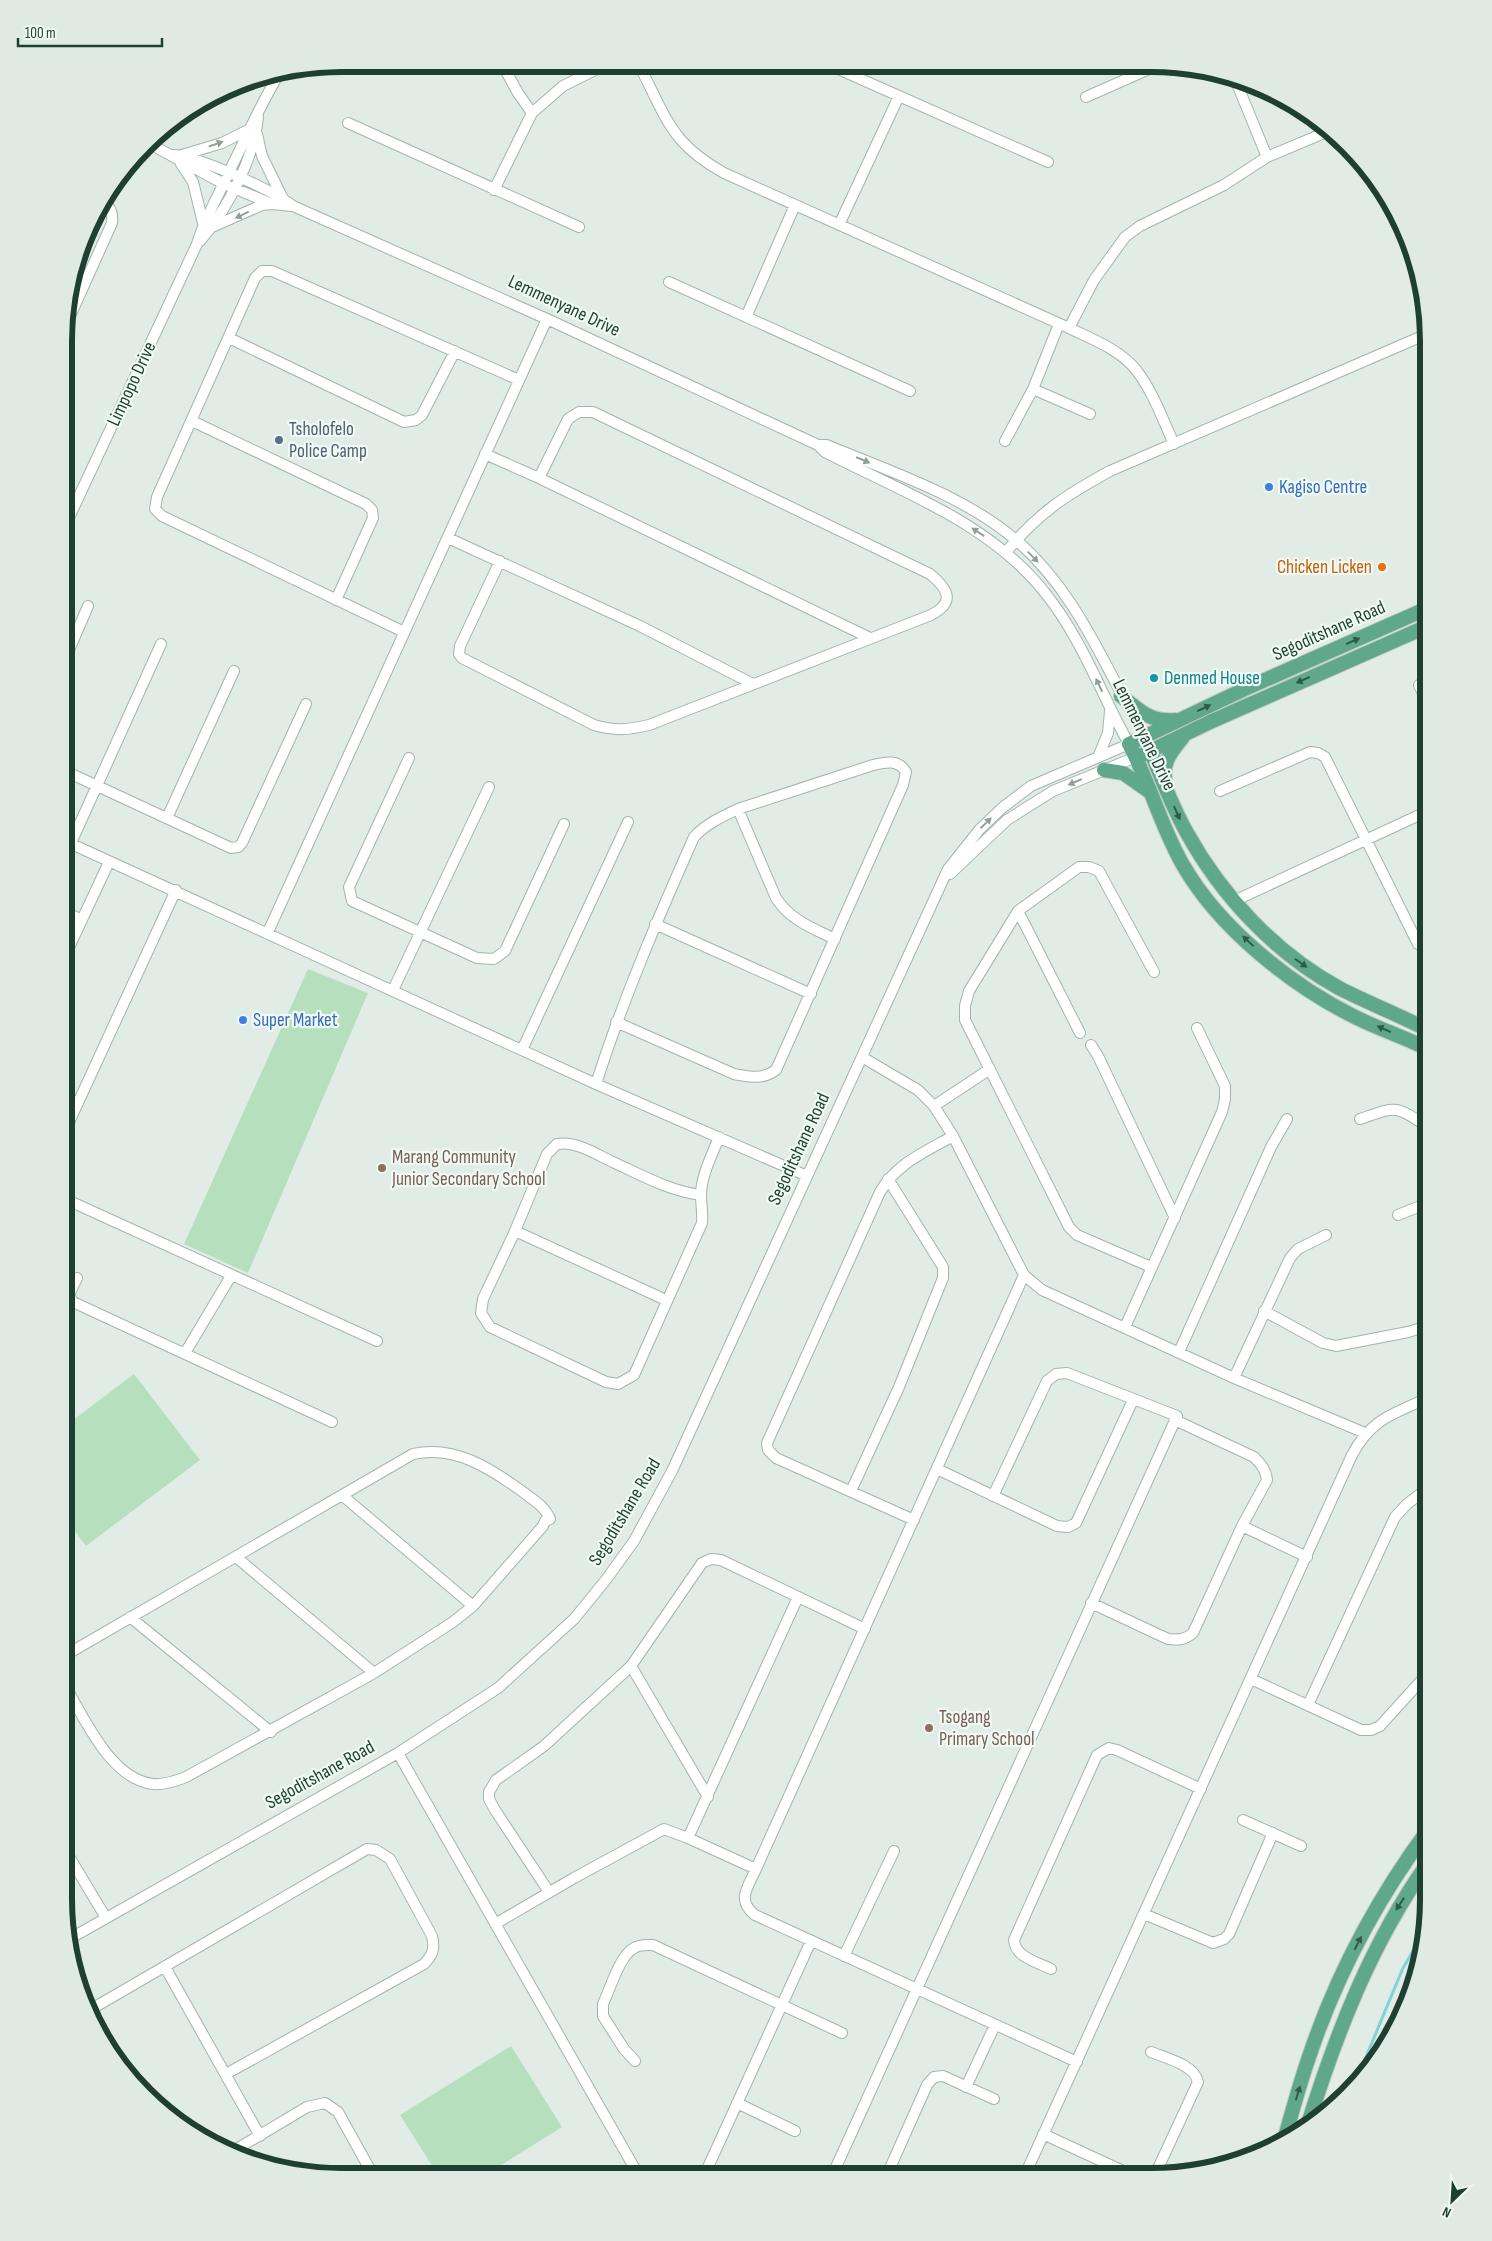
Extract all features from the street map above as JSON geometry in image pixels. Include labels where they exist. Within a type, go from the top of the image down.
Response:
[{"type":"main road","name":"Segoditshane Road","points":[[1129,744],[1420,612]]},
{"type":"main road","name":"Segoditshane Road","points":[[1136,757],[1420,630]]},
{"type":"main road","points":[[1121,696],[1150,717],[1162,721],[1179,720]]},
{"type":"main road","points":[[1166,788],[1164,770],[1166,762],[1186,734]]},
{"type":"main road","name":"Lemmenyane Drive","points":[[1144,736],[1186,832],[1205,866],[1217,883],[1261,930],[1289,955],[1339,988],[1420,1026]]},
{"type":"main road","name":"Lemmenyane Drive","points":[[1129,744],[1153,794],[1183,865],[1201,892],[1252,945],[1279,968],[1327,1002],[1420,1045]]},
{"type":"main road","points":[[1104,770],[1123,773],[1153,794]]},
{"type":"main road","points":[[1287,2131],[1308,2060],[1338,1984],[1380,1900],[1420,1842]]},
{"type":"main road","points":[[1311,2115],[1327,2064],[1356,1990],[1394,1913],[1420,1875]]},
{"type":"street","points":[[506,72],[532,113]]},
{"type":"street","points":[[494,190],[532,113],[563,86],[590,72]]},
{"type":"street","points":[[643,72],[680,139],[700,159],[724,173],[1064,326],[1112,351],[1137,371],[1154,401],[1174,444]]},
{"type":"street","points":[[845,72],[1048,162]]},
{"type":"street","points":[[1086,97],[1142,72]]},
{"type":"street","points":[[275,81],[258,113],[253,131],[262,156],[282,197]]},
{"type":"street","points":[[1239,88],[1267,157]]},
{"type":"street","points":[[839,225],[898,96]]},
{"type":"street","points":[[348,123],[579,227]]},
{"type":"street","points":[[178,157],[253,131]]},
{"type":"street","name":"Limpopo Drive","points":[[72,511],[208,225],[229,173],[253,131]]},
{"type":"street","name":"Limpopo Drive","points":[[208,225],[234,188],[253,131]]},
{"type":"street","points":[[1005,441],[1064,326],[1125,237],[1140,226],[1224,185],[1267,157],[1322,134]]},
{"type":"street","points":[[156,147],[178,157],[224,184],[272,204]]},
{"type":"street","points":[[178,157],[239,177],[282,197],[293,206]]},
{"type":"street","points":[[178,157],[192,182],[208,225],[262,206],[272,204],[293,206]]},
{"type":"street","points":[[746,317],[795,205]]},
{"type":"street","points":[[75,304],[112,223],[112,212],[109,206]]},
{"type":"street","name":"Lemmenyane Drive","points":[[293,206],[547,319],[818,445],[824,452],[947,513],[981,533],[1006,552],[1046,593],[1082,649],[1110,709],[1129,744]]},
{"type":"street","points":[[404,632],[158,512],[155,503],[157,497],[255,278],[262,270],[266,270],[519,380]]},
{"type":"street","points":[[82,274],[88,277]]},
{"type":"street","points":[[669,282],[910,391]]},
{"type":"street","points":[[268,932],[547,319]]},
{"type":"street","points":[[1006,552],[1048,509],[1070,492],[1110,471],[1420,337]]},
{"type":"street","points":[[229,338],[398,420],[410,422],[422,416],[455,351]]},
{"type":"street","points":[[1033,388],[1090,414]]},
{"type":"street","points":[[500,561],[460,646],[459,654],[465,661],[594,725],[613,730],[629,730],[649,724],[753,684],[942,609],[946,601],[945,590],[940,582],[930,574],[593,412],[579,412],[568,419],[539,478]]},
{"type":"street","points":[[192,421],[366,504],[372,510],[373,518],[336,600]]},
{"type":"street","name":"Lemmenyane Drive","points":[[818,445],[827,445],[965,505],[1016,540],[1056,582],[1071,604],[1096,643],[1121,696],[1144,736]]},
{"type":"street","points":[[485,454],[539,478],[870,638]]},
{"type":"street","points":[[448,538],[640,626],[753,684]]},
{"type":"street","points":[[72,643],[88,606]]},
{"type":"street","points":[[72,834],[161,644]]},
{"type":"street","points":[[166,818],[234,671]]},
{"type":"street","points":[[72,774],[231,848],[238,847],[242,843],[306,704]]},
{"type":"street","points":[[1099,755],[1108,733],[1110,709]]},
{"type":"street","name":"Segoditshane Road","points":[[75,1936],[398,1753],[466,1710],[514,1676],[574,1619],[605,1582],[630,1547],[672,1471],[910,950],[947,875],[948,869],[980,829],[1002,808],[1031,786],[1099,755],[1129,744]]},
{"type":"street","points":[[1220,791],[1310,752],[1318,753],[1325,757],[1418,944]]},
{"type":"street","name":"Segoditshane Road","points":[[947,875],[954,872],[974,850],[1007,820],[1053,791],[1136,757]]},
{"type":"street","points":[[409,758],[349,890],[352,901],[477,958],[494,959],[505,951],[564,824]]},
{"type":"street","points":[[596,1084],[616,1022],[655,924],[694,837],[717,818],[738,809],[879,764],[896,763],[903,767],[906,772],[903,785],[776,1070],[767,1076],[753,1077],[734,1074],[616,1022]]},
{"type":"street","points":[[393,990],[489,787]]},
{"type":"street","points":[[738,809],[782,908],[790,916],[835,940]]},
{"type":"street","points":[[1234,901],[1420,815]]},
{"type":"street","points":[[522,1050],[628,822]]},
{"type":"street","points":[[72,844],[268,932],[596,1084],[808,1176]]},
{"type":"street","points":[[72,941],[109,862]]},
{"type":"street","points":[[1152,1267],[1077,1235],[1069,1227],[965,1020],[965,1006],[968,991],[1018,911],[1079,868],[1089,867],[1099,871],[1154,972]]},
{"type":"street","points":[[72,1116],[176,890]]},
{"type":"street","points":[[1018,911],[1080,1033]]},
{"type":"street","points":[[72,915],[82,920]]},
{"type":"street","points":[[655,924],[811,994]]},
{"type":"street","points":[[1125,1327],[1222,1112],[1225,1086],[1197,1028]]},
{"type":"street","points":[[1091,1045],[1175,1218]]},
{"type":"street","points":[[862,1057],[918,1090],[934,1106],[953,1136],[1024,1275],[1042,1290],[1234,1378],[1365,1433]]},
{"type":"street","points":[[934,1106],[990,1069]]},
{"type":"street","points":[[1360,1119],[1395,1108],[1420,1122]]},
{"type":"street","points":[[1179,1352],[1271,1147],[1287,1119]]},
{"type":"street","points":[[914,1520],[776,1458],[768,1450],[767,1443],[876,1201],[888,1179],[898,1168],[953,1136]]},
{"type":"street","points":[[701,1196],[683,1193],[663,1185],[574,1144],[557,1144],[547,1154],[515,1231],[483,1299],[481,1313],[484,1319],[490,1327],[606,1382],[618,1384],[634,1375],[702,1223],[704,1211],[701,1196],[703,1181],[719,1138]]},
{"type":"street","points":[[851,1491],[899,1387],[943,1278],[943,1267],[888,1179]]},
{"type":"street","points":[[72,1202],[377,1341]]},
{"type":"street","points":[[1398,1215],[1420,1205]]},
{"type":"street","points":[[515,1231],[666,1300]]},
{"type":"street","points":[[1234,1378],[1290,1258],[1298,1249],[1326,1235]]},
{"type":"street","points":[[1024,1275],[756,1869],[745,1894],[745,1906],[755,1915],[1076,2062]]},
{"type":"street","points":[[185,1353],[231,1276]]},
{"type":"street","points":[[72,1289],[77,1278]]},
{"type":"street","points":[[72,1300],[332,1422]]},
{"type":"street","points":[[1264,1311],[1323,1343],[1336,1346],[1420,1328]]},
{"type":"street","points":[[836,2168],[1177,1416],[1068,1373],[1056,1374],[1047,1381],[993,1496]]},
{"type":"street","points":[[938,1469],[1058,1526],[1068,1527],[1076,1523],[1133,1400]]},
{"type":"street","points":[[1028,2168],[1352,1455],[1365,1433],[1389,1416],[1420,1402]]},
{"type":"street","points":[[1091,1604],[1168,1639],[1181,1640],[1188,1638],[1193,1634],[1242,1526],[1267,1480],[1267,1474],[1263,1466],[1254,1457],[1175,1420]]},
{"type":"street","points":[[72,1651],[344,1496],[413,1454],[428,1451],[444,1452],[471,1460],[494,1470],[544,1508],[550,1519],[545,1521],[543,1526],[473,1606],[453,1622],[374,1673],[186,1778],[154,1784],[127,1774],[107,1756],[72,1697]]},
{"type":"street","points":[[1308,1706],[1395,1517],[1420,1494]]},
{"type":"street","points":[[344,1496],[473,1606]]},
{"type":"street","points":[[1242,1526],[1307,1556]]},
{"type":"street","points":[[236,1557],[374,1673]]},
{"type":"street","points":[[549,1892],[496,1810],[490,1799],[489,1792],[496,1780],[544,1746],[631,1666],[702,1563],[711,1560],[721,1560],[865,1629]]},
{"type":"street","points":[[688,1838],[798,1597]]},
{"type":"street","points":[[130,1617],[271,1732]]},
{"type":"street","points":[[631,1666],[708,1797]]},
{"type":"street","points":[[1251,1679],[1360,1730],[1371,1730],[1380,1726],[1420,1682]]},
{"type":"street","points":[[1050,1969],[1023,1956],[1014,1946],[1014,1940],[1097,1755],[1109,1748],[1117,1750],[1201,1790]]},
{"type":"street","points":[[398,1753],[634,2168]]},
{"type":"street","points":[[1243,1820],[1301,1846]]},
{"type":"street","points":[[495,1924],[656,1832],[664,1830],[688,1838],[756,1869]]},
{"type":"street","points":[[1144,1914],[1213,1944],[1224,1940],[1229,1934],[1273,1834]]},
{"type":"street","points":[[95,2007],[367,1849],[376,1850],[390,1859],[432,1936],[434,1946],[431,1957],[424,1964],[226,2074]]},
{"type":"street","points":[[844,1956],[894,1851]]},
{"type":"street","points":[[72,1861],[106,1918]]},
{"type":"street","points":[[708,2168],[811,1941]]},
{"type":"street","points":[[635,2061],[624,2049],[603,2016],[602,2010],[625,1956],[634,1947],[654,1945],[842,2032]]},
{"type":"street","points":[[165,1967],[260,2136]]},
{"type":"street","points":[[966,2086],[995,2025]]},
{"type":"street","points":[[1151,2052],[1191,2070],[1197,2075],[1198,2082],[1158,2168]]},
{"type":"street","points":[[890,2168],[927,2085],[934,2077],[943,2076],[994,2099]]},
{"type":"street","points":[[239,2148],[307,2107],[325,2103],[338,2112],[369,2168]]},
{"type":"street","points":[[737,2103],[795,2131]]},
{"type":"street","points":[[1043,2134],[1117,2168]]},
{"type":"green space","points":[[308,969],[368,993],[248,1273],[184,1244]]},
{"type":"green space","points":[[134,1374],[200,1460],[86,1546],[72,1528],[72,1421]]},
{"type":"green space","points":[[511,2046],[562,2127],[496,2168],[434,2168],[400,2115]]},
{"type":"waterway","points":[[1363,2064],[1403,1968],[1415,1949]]},
{"type":"place","name":"Tsholofelo Police Camp","points":[[279,440]]},
{"type":"place","name":"Kagiso Centre","points":[[1269,487]]},
{"type":"place","name":"Chicken Licken","points":[[1382,567]]},
{"type":"place","name":"Denmed House","points":[[1154,678]]},
{"type":"place","name":"Super Market","points":[[243,1020]]},
{"type":"place","name":"Marang Community Junior Secondary School","points":[[382,1168]]},
{"type":"place","name":"Tsogang Primary School","points":[[929,1728]]}]
